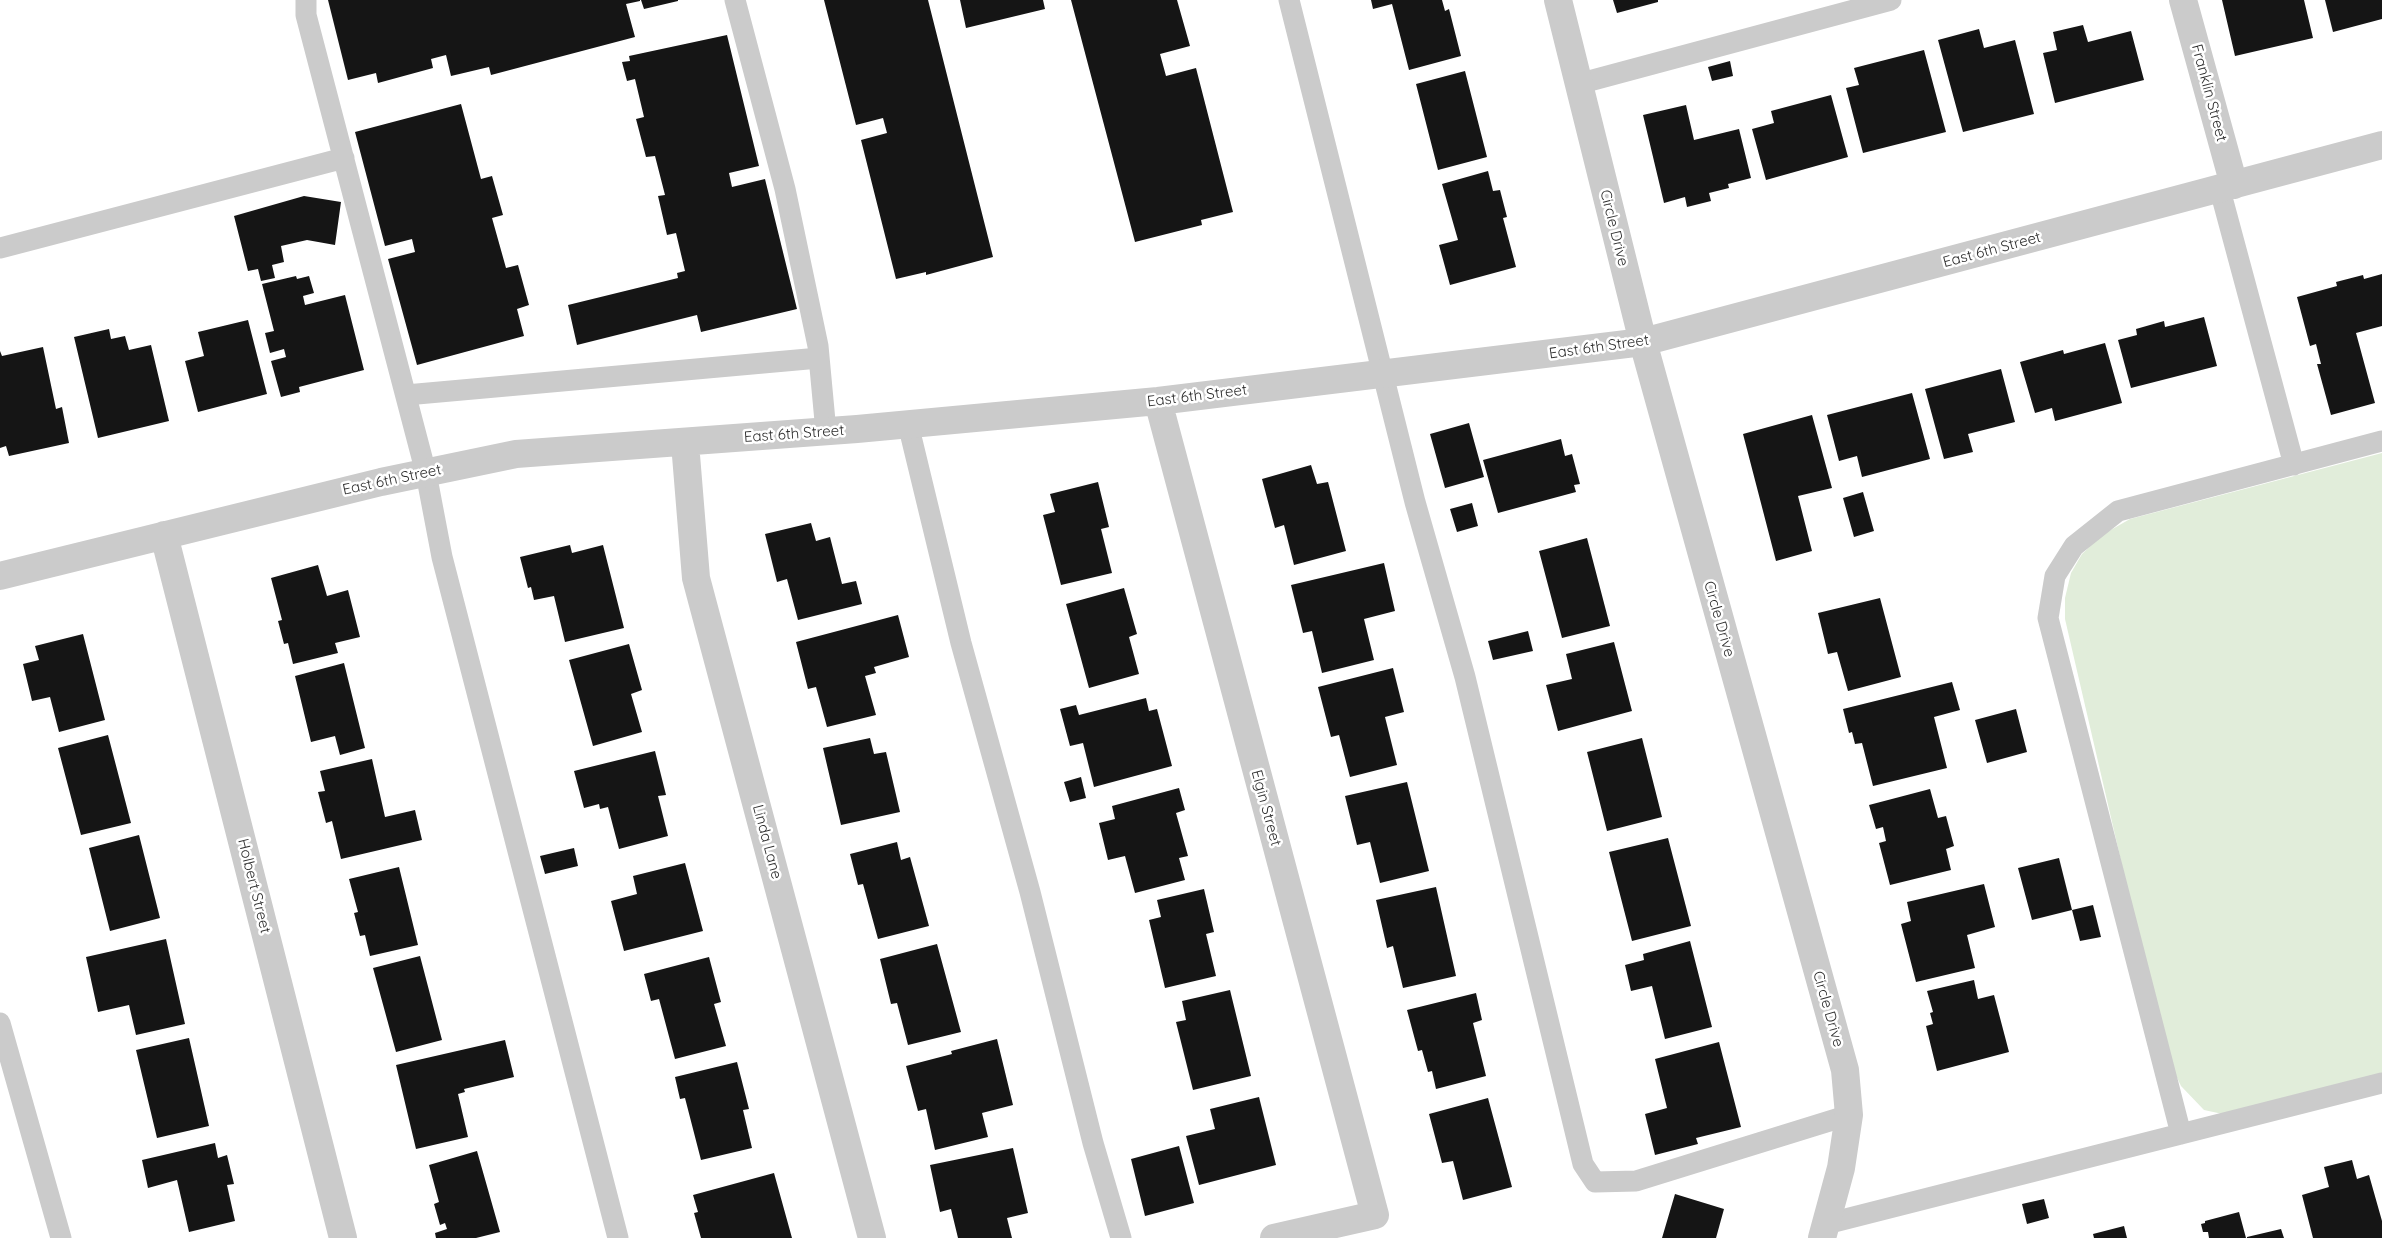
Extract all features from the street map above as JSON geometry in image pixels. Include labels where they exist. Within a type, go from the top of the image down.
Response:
[{"type":"street","name":"Circle Drive","points":[[1558,0],[1642,342],[1845,1070],[1849,1115],[1842,1168],[1824,1231]]},
{"type":"street","name":"Franklin Street","points":[[2183,0],[2227,188]]},
{"type":"street","name":"East 6th Street","points":[[0,576],[426,473],[516,454],[826,432],[1158,401],[1642,342],[2227,188],[2382,145]]},
{"type":"street","name":"Elgin Street","points":[[1158,401],[1375,1215],[1274,1238]]},
{"type":"street","name":"Linda Lane","points":[[685,443],[696,578],[872,1238]]},
{"type":"street","name":"Holbert Street","points":[[164,535],[343,1238]]},
{"type":"lane","points":[[306,0],[306,15],[426,473],[442,557],[618,1238]]},
{"type":"lane","points":[[735,0],[785,189],[819,358],[826,432]]},
{"type":"lane","points":[[1289,0],[1415,502],[1465,677],[1584,1164],[1595,1182],[1636,1181],[1849,1115]]},
{"type":"lane","points":[[1578,84],[1891,0]]},
{"type":"lane","points":[[0,248],[344,158]]},
{"type":"lane","points":[[2227,188],[2294,465]]},
{"type":"lane","points":[[406,395],[819,358]]},
{"type":"lane","points":[[908,424],[961,643],[1030,892],[1093,1143],[1121,1238]]},
{"type":"lane","points":[[2181,1134],[2048,618],[2055,576],[2074,546],[2118,511],[2382,441]]},
{"type":"lane","points":[[0,1023],[61,1238]]},
{"type":"lane","points":[[1824,1231],[2181,1134],[2382,1083]]},
{"type":"green space","points":[[2382,453],[2382,1080],[2232,1116],[2204,1110],[2181,1086],[2166,1055],[2065,619],[2065,598],[2071,573],[2082,554],[2102,535],[2130,519]]},
{"type":"building","points":[[328,0],[640,1],[626,4],[635,37],[491,75],[489,67],[451,76],[446,55],[431,59],[433,68],[378,83],[376,73],[348,80]]},
{"type":"building","points":[[641,0],[678,0],[678,1],[644,9]]},
{"type":"building","points":[[824,0],[928,0],[993,257],[926,275],[926,272],[896,279],[861,140],[887,133],[883,118],[856,125]]},
{"type":"building","points":[[960,0],[1043,0],[1045,9],[966,28]]},
{"type":"building","points":[[1071,0],[1177,0],[1190,46],[1160,54],[1166,76],[1196,68],[1233,212],[1201,220],[1202,225],[1135,242]]},
{"type":"building","points":[[1371,0],[1442,0],[1445,11],[1449,9],[1461,56],[1409,70],[1392,4],[1373,9]]},
{"type":"building","points":[[1613,0],[1658,0],[1658,2],[1617,13]]},
{"type":"building","points":[[2222,0],[2304,0],[2313,38],[2235,56]]},
{"type":"building","points":[[2325,0],[2382,0],[2382,19],[2333,32]]},
{"type":"building","points":[[2083,25],[2088,42],[2131,31],[2144,80],[2055,103],[2043,53],[2057,50],[2053,32]]},
{"type":"building","points":[[1979,29],[1984,48],[2015,40],[2034,114],[1963,132],[1938,40]]},
{"type":"building","points":[[727,35],[759,166],[729,173],[732,187],[765,179],[797,309],[701,332],[697,315],[577,345],[568,305],[678,278],[677,273],[685,271],[676,233],[667,235],[658,196],[665,195],[655,156],[646,157],[636,119],[644,117],[635,79],[627,81],[622,62],[630,61],[629,56]]},
{"type":"building","points":[[1924,50],[1946,132],[1863,153],[1846,88],[1859,85],[1854,68]]},
{"type":"building","points":[[1730,61],[1733,76],[1712,81],[1708,67]]},
{"type":"building","points":[[1465,71],[1487,157],[1438,170],[1416,84]]},
{"type":"building","points":[[1831,95],[1848,157],[1766,180],[1752,129],[1774,123],[1771,111]]},
{"type":"building","points":[[461,104],[481,179],[492,176],[503,215],[492,218],[506,268],[518,265],[529,305],[517,309],[524,336],[417,365],[388,259],[415,252],[412,239],[385,246],[355,132]]},
{"type":"building","points":[[1686,105],[1694,140],[1739,129],[1751,178],[1728,184],[1729,188],[1709,193],[1711,201],[1687,207],[1685,197],[1664,203],[1643,115]]},
{"type":"building","points":[[1488,171],[1493,191],[1500,190],[1507,217],[1503,218],[1516,267],[1450,285],[1439,245],[1458,240],[1442,184]]},
{"type":"building","points":[[304,196],[341,202],[335,245],[307,240],[281,246],[284,262],[272,265],[275,278],[261,281],[258,269],[248,271],[234,216]]},
{"type":"building","points":[[2382,274],[2382,326],[2356,333],[2375,403],[2331,415],[2317,364],[2321,364],[2316,344],[2310,346],[2297,297],[2337,286],[2336,282],[2363,275],[2364,279]]},
{"type":"building","points":[[296,276],[297,279],[309,276],[314,293],[303,296],[305,305],[345,295],[364,370],[299,387],[300,392],[281,397],[271,361],[286,357],[284,349],[270,353],[265,333],[274,331],[262,284]]},
{"type":"building","points":[[2204,317],[2217,366],[2131,388],[2118,340],[2137,335],[2136,329],[2164,321],[2165,327]]},
{"type":"building","points":[[248,320],[267,394],[198,412],[185,361],[204,356],[198,332]]},
{"type":"building","points":[[109,329],[111,339],[125,336],[129,350],[151,345],[169,421],[98,438],[74,337]]},
{"type":"building","points":[[2105,343],[2122,403],[2055,421],[2052,408],[2035,413],[2020,362],[2063,350],[2064,354]]},
{"type":"building","points":[[43,347],[56,409],[62,407],[69,443],[9,456],[6,446],[0,448],[0,351],[2,356]]},
{"type":"building","points":[[2001,369],[2015,422],[1968,434],[1973,452],[1944,459],[1925,389]]},
{"type":"building","points":[[1912,393],[1930,459],[1862,477],[1857,456],[1839,461],[1827,415]]},
{"type":"building","points":[[1812,415],[1832,488],[1798,496],[1812,551],[1776,561],[1743,434]]},
{"type":"building","points":[[1469,423],[1484,477],[1445,488],[1430,434]]},
{"type":"building","points":[[1561,439],[1565,456],[1572,454],[1580,484],[1574,485],[1576,492],[1498,513],[1483,460]]},
{"type":"building","points":[[1311,465],[1317,484],[1328,482],[1346,551],[1294,565],[1284,525],[1275,528],[1262,479]]},
{"type":"building","points":[[1098,482],[1109,527],[1101,529],[1112,573],[1061,585],[1043,515],[1055,512],[1050,494]]},
{"type":"building","points":[[1863,492],[1874,531],[1854,537],[1843,498]]},
{"type":"building","points":[[1472,503],[1478,526],[1457,532],[1450,509]]},
{"type":"building","points":[[811,523],[816,541],[830,537],[842,584],[856,581],[862,604],[798,620],[787,579],[777,582],[765,534]]},
{"type":"building","points":[[1587,538],[1610,626],[1562,638],[1539,551]]},
{"type":"building","points":[[570,545],[572,553],[603,545],[624,628],[565,642],[554,596],[534,600],[531,587],[528,588],[520,557]]},
{"type":"building","points":[[1384,563],[1395,611],[1364,619],[1374,660],[1322,673],[1312,631],[1303,633],[1291,585]]},
{"type":"building","points":[[318,565],[327,596],[348,590],[360,637],[335,643],[338,653],[293,664],[288,643],[284,644],[278,621],[282,620],[271,578]]},
{"type":"building","points":[[1124,588],[1137,634],[1129,637],[1139,674],[1089,688],[1066,604]]},
{"type":"building","points":[[1880,598],[1901,677],[1848,691],[1837,652],[1828,654],[1818,613]]},
{"type":"building","points":[[898,615],[909,657],[874,667],[876,673],[865,676],[876,715],[827,727],[816,687],[808,689],[796,642]]},
{"type":"building","points":[[1528,631],[1533,651],[1493,660],[1488,641]]},
{"type":"building","points":[[83,634],[105,720],[59,732],[50,697],[32,701],[23,664],[39,660],[35,646]]},
{"type":"building","points":[[1614,642],[1632,711],[1558,731],[1546,685],[1572,679],[1566,654]]},
{"type":"building","points":[[629,644],[642,690],[631,694],[642,732],[593,746],[569,660]]},
{"type":"building","points":[[344,663],[365,748],[340,755],[335,736],[311,742],[295,676]]},
{"type":"building","points":[[1393,668],[1404,712],[1385,717],[1397,765],[1350,777],[1339,735],[1331,737],[1318,687]]},
{"type":"building","points":[[1952,682],[1960,710],[1934,717],[1947,768],[1873,786],[1862,743],[1855,744],[1852,732],[1849,733],[1843,709]]},
{"type":"building","points":[[1146,698],[1149,711],[1157,709],[1172,766],[1094,787],[1083,743],[1070,746],[1060,709],[1076,705],[1079,715]]},
{"type":"building","points":[[2016,709],[2027,752],[1987,763],[1975,720]]},
{"type":"building","points":[[108,735],[131,823],[81,835],[58,748]]},
{"type":"building","points":[[870,738],[874,754],[886,752],[900,812],[841,825],[823,748]]},
{"type":"building","points":[[1642,738],[1662,817],[1607,831],[1587,752]]},
{"type":"building","points":[[655,751],[666,795],[658,796],[668,836],[619,849],[608,807],[600,809],[599,804],[584,808],[574,771]]},
{"type":"building","points":[[372,759],[385,817],[415,810],[422,840],[341,859],[332,821],[326,823],[318,792],[325,791],[320,771]]},
{"type":"building","points":[[1081,777],[1086,798],[1070,802],[1064,782]]},
{"type":"building","points":[[1407,782],[1429,871],[1380,883],[1370,842],[1357,845],[1345,796]]},
{"type":"building","points":[[1179,788],[1185,810],[1176,813],[1188,856],[1179,858],[1185,880],[1135,893],[1125,856],[1108,860],[1099,823],[1115,819],[1112,806]]},
{"type":"building","points":[[1930,789],[1938,818],[1946,816],[1954,846],[1946,849],[1951,870],[1890,885],[1879,843],[1886,841],[1883,827],[1876,829],[1869,805]]},
{"type":"building","points":[[139,835],[160,918],[110,931],[89,848]]},
{"type":"building","points":[[1668,838],[1691,926],[1632,941],[1609,852]]},
{"type":"building","points":[[897,842],[901,860],[910,857],[929,926],[878,939],[863,884],[858,885],[850,854]]},
{"type":"building","points":[[574,848],[578,866],[545,874],[540,856]]},
{"type":"building","points":[[2059,858],[2072,910],[2032,920],[2018,868]]},
{"type":"building","points":[[685,863],[703,931],[624,951],[611,901],[637,894],[633,876]]},
{"type":"building","points":[[399,867],[418,945],[370,956],[365,935],[360,936],[354,913],[358,912],[349,879]]},
{"type":"building","points":[[1984,884],[1995,927],[1967,935],[1975,968],[1916,982],[1901,924],[1911,921],[1907,902]]},
{"type":"building","points":[[1436,887],[1456,976],[1403,988],[1393,946],[1387,948],[1376,900]]},
{"type":"building","points":[[1204,889],[1214,932],[1206,934],[1216,976],[1165,988],[1149,920],[1161,917],[1157,900]]},
{"type":"building","points":[[2093,905],[2101,937],[2080,941],[2072,910]]},
{"type":"building","points":[[166,939],[185,1024],[136,1035],[129,1005],[98,1012],[86,957]]},
{"type":"building","points":[[1690,941],[1712,1027],[1665,1039],[1652,986],[1631,991],[1625,965],[1644,960],[1643,954]]},
{"type":"building","points":[[937,944],[961,1032],[908,1045],[897,1003],[891,1004],[880,959]]},
{"type":"building","points":[[420,956],[442,1040],[396,1052],[373,968]]},
{"type":"building","points":[[709,957],[721,1002],[714,1004],[726,1046],[675,1059],[659,999],[651,1001],[644,974]]},
{"type":"building","points":[[1974,980],[1978,999],[1994,995],[2009,1052],[1937,1071],[1926,1026],[1933,1024],[1930,1013],[1933,1012],[1927,991]]},
{"type":"building","points":[[1230,990],[1251,1076],[1193,1090],[1176,1022],[1186,1020],[1182,1001]]},
{"type":"building","points":[[1476,993],[1482,1020],[1473,1023],[1486,1076],[1436,1089],[1432,1071],[1428,1072],[1422,1050],[1418,1051],[1407,1010]]},
{"type":"building","points":[[189,1038],[209,1126],[157,1138],[136,1050]]},
{"type":"building","points":[[997,1039],[1013,1105],[982,1113],[988,1137],[935,1150],[926,1109],[918,1111],[906,1066],[952,1054],[951,1051]]},
{"type":"building","points":[[505,1040],[514,1077],[464,1089],[465,1092],[458,1094],[468,1137],[416,1149],[396,1065]]},
{"type":"building","points":[[1719,1042],[1741,1127],[1696,1138],[1698,1144],[1655,1155],[1645,1114],[1667,1108],[1655,1059]]},
{"type":"building","points":[[737,1062],[749,1109],[743,1110],[752,1148],[701,1160],[685,1098],[680,1099],[675,1077]]},
{"type":"building","points":[[1259,1097],[1276,1165],[1199,1185],[1186,1136],[1215,1129],[1210,1109]]},
{"type":"building","points":[[1488,1098],[1512,1187],[1463,1200],[1453,1161],[1442,1163],[1429,1114]]},
{"type":"building","points":[[215,1143],[218,1158],[227,1155],[234,1184],[227,1185],[235,1221],[189,1232],[177,1180],[148,1188],[142,1160]]},
{"type":"building","points":[[1179,1146],[1194,1203],[1145,1216],[1131,1159]]},
{"type":"building","points":[[1013,1148],[1028,1213],[1007,1218],[1012,1238],[958,1238],[951,1209],[940,1212],[930,1165]]},
{"type":"building","points":[[477,1151],[500,1232],[476,1238],[436,1238],[435,1233],[447,1229],[445,1223],[440,1225],[434,1204],[439,1202],[429,1165]]},
{"type":"building","points":[[2352,1160],[2357,1179],[2369,1175],[2382,1221],[2382,1238],[2313,1238],[2302,1195],[2329,1187],[2324,1167]]},
{"type":"building","points":[[774,1173],[792,1238],[701,1238],[694,1213],[698,1212],[693,1195]]},
{"type":"building","points":[[1675,1194],[1724,1209],[1716,1238],[1662,1238]]},
{"type":"building","points":[[2044,1199],[2049,1218],[2027,1224],[2022,1204]]},
{"type":"building","points":[[2239,1212],[2246,1238],[2209,1238],[2208,1232],[2203,1232],[2201,1224],[2205,1223],[2205,1221]]},
{"type":"building","points":[[2124,1226],[2127,1238],[2094,1238],[2093,1234]]},
{"type":"building","points":[[2281,1229],[2284,1238],[2247,1238],[2247,1237]]}]
